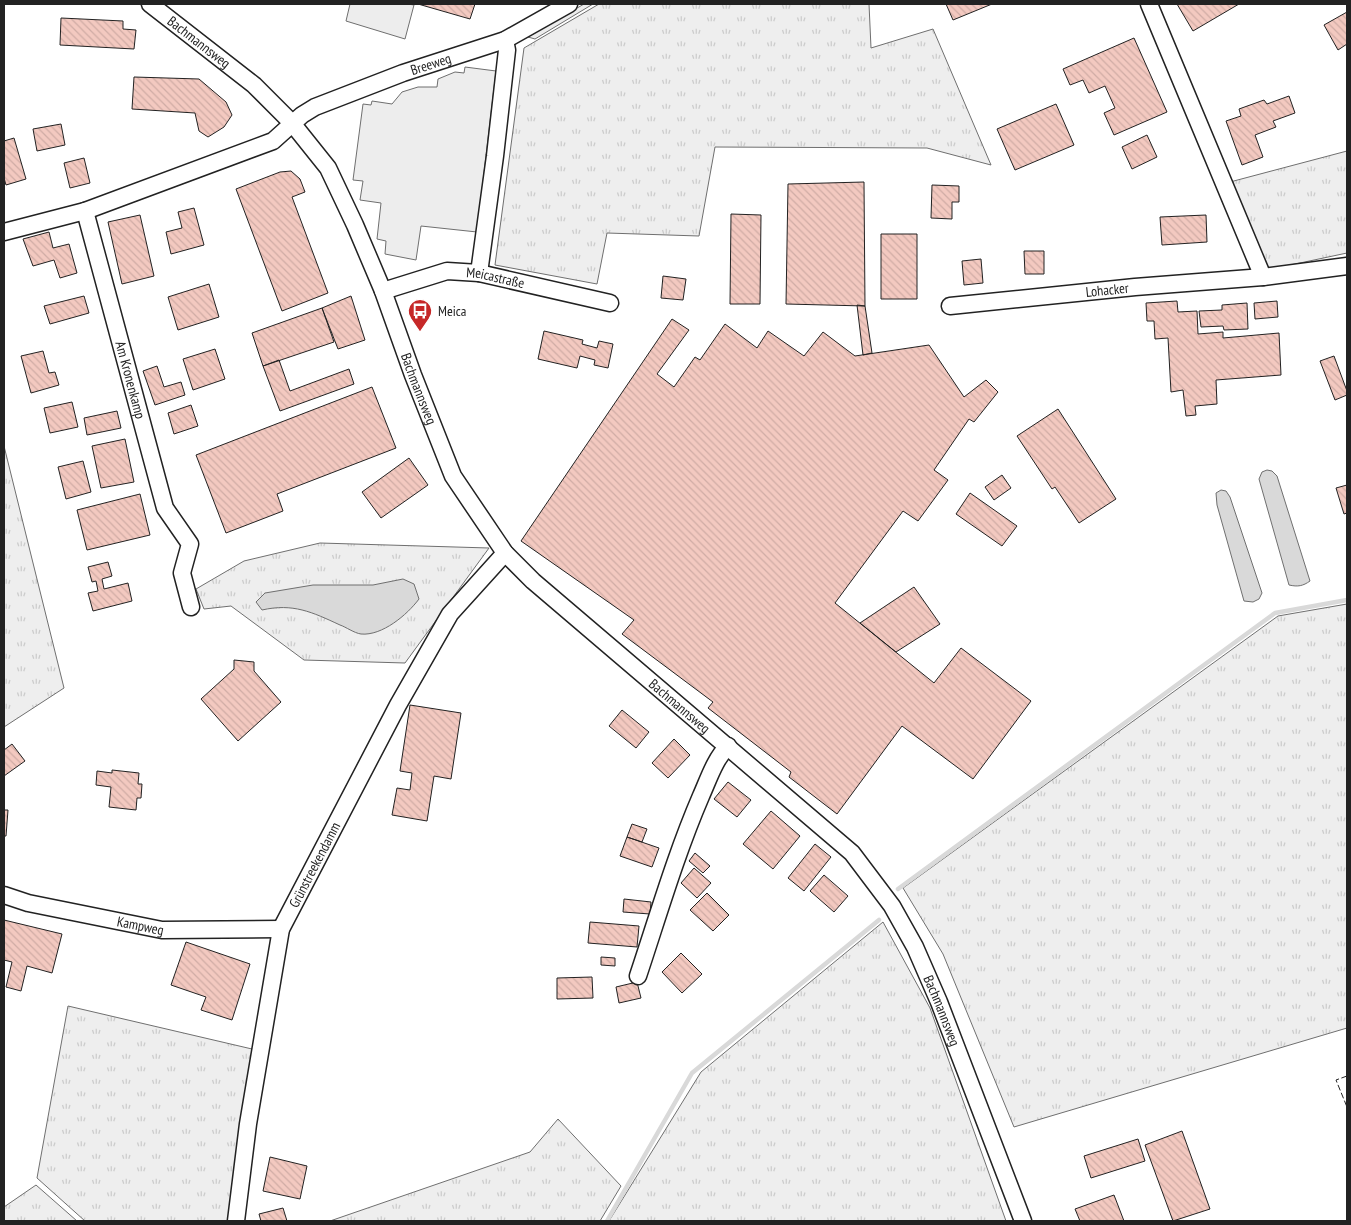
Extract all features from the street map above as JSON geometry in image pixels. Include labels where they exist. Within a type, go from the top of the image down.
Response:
[{"type":"street","name":"Bachmannsweg","points":[[150,4],[254,85],[292,123],[328,168],[355,224],[383,291],[413,375],[453,476],[505,553],[533,581],[852,853],[892,906],[915,946],[939,1002],[1023,1221]]},
{"type":"street","name":"Breeweg","points":[[292,123],[322,104],[403,73],[505,40],[569,4]]},
{"type":"street","points":[[1149,4],[1263,278]]},
{"type":"street","points":[[479,274],[507,50],[505,40]]},
{"type":"street","points":[[4,232],[85,211],[273,140],[292,123]]},
{"type":"street","name":"Am Kronenkamp","points":[[85,211],[165,508],[190,544],[182,573],[191,607]]},
{"type":"street","name":"Lohacker","points":[[950,306],[1135,287],[1263,278],[1347,266]]},
{"type":"street","name":"Meicastraße","points":[[383,291],[447,271],[479,274],[610,303]]},
{"type":"street","name":"Grünstreekendamm","points":[[236,1221],[248,1124],[281,929],[398,705],[450,614],[505,553]]},
{"type":"street","points":[[638,976],[688,824],[712,770],[722,752],[728,746]]},
{"type":"street","name":"Kampweg","points":[[4,895],[28,903],[162,930],[281,929]]},
{"type":"green space","points":[[599,4],[869,4],[871,48],[933,29],[991,165],[927,148],[715,147],[699,236],[607,233],[597,284],[495,265],[524,48]]},
{"type":"green space","points":[[1347,151],[1347,253],[1267,270],[1230,182]]},
{"type":"green space","points":[[4,446],[64,688],[4,727]]},
{"type":"green space","points":[[320,543],[489,548],[405,663],[304,660],[231,606],[204,609],[196,589],[244,561]]},
{"type":"green space","points":[[1347,604],[1347,1028],[1014,1127],[943,954],[903,888],[1278,616]]},
{"type":"green space","points":[[883,922],[930,1008],[1006,1221],[609,1221],[701,1072]]},
{"type":"green space","points":[[68,1006],[252,1049],[228,1221],[85,1221],[37,1178]]},
{"type":"green space","points":[[558,1119],[621,1186],[600,1221],[330,1221],[530,1152]]},
{"type":"green space","points":[[36,1185],[77,1221],[4,1221],[4,1207]]},
{"type":"shaded area","points":[[350,4],[414,5],[405,39],[346,21]]},
{"type":"shaded area","points":[[584,4],[593,4],[535,39],[528,37]]},
{"type":"shaded area","points":[[465,67],[496,71],[477,232],[421,226],[416,260],[385,254],[386,241],[377,239],[381,203],[360,200],[363,181],[353,180],[363,104],[371,105],[372,101],[392,104],[402,92],[418,87],[437,87],[438,79],[455,72],[464,73]]},
{"type":"shaded area","points":[[1272,471],[1277,476],[1310,581],[1303,585],[1289,585],[1259,479],[1262,472]]},
{"type":"shaded area","points":[[1221,490],[1226,491],[1230,497],[1262,593],[1259,599],[1253,602],[1244,601],[1217,505],[1216,493]]},
{"type":"shaded area","points":[[403,579],[414,584],[419,599],[401,618],[377,632],[369,634],[361,634],[302,610],[273,608],[262,610],[256,602],[265,593],[313,585],[373,585]]},
{"type":"building","points":[[418,4],[475,4],[470,19]]},
{"type":"building","points":[[946,4],[992,4],[953,20]]},
{"type":"building","points":[[1177,4],[1239,4],[1193,31]]},
{"type":"building","points":[[1347,12],[1347,44],[1338,50],[1324,25]]},
{"type":"building","points":[[61,18],[123,21],[123,29],[136,30],[134,49],[60,45]]},
{"type":"building","points":[[1134,38],[1167,112],[1114,135],[1104,113],[1115,108],[1105,86],[1089,93],[1083,80],[1070,85],[1063,69]]},
{"type":"building","points":[[134,77],[199,79],[226,102],[232,115],[224,127],[208,137],[199,131],[195,113],[132,109]]},
{"type":"building","points":[[1289,96],[1295,113],[1273,121],[1276,127],[1255,135],[1263,157],[1242,165],[1226,121],[1241,116],[1239,109],[1264,100],[1267,104]]},
{"type":"building","points":[[1056,104],[1074,145],[1015,170],[997,129]]},
{"type":"building","points":[[61,124],[65,145],[37,151],[33,129]]},
{"type":"building","points":[[1147,135],[1157,157],[1132,169],[1122,147]]},
{"type":"building","points":[[14,138],[26,179],[6,185],[4,178],[4,141]]},
{"type":"building","points":[[84,158],[90,183],[70,188],[64,163]]},
{"type":"building","points":[[291,171],[300,179],[305,192],[292,197],[328,293],[282,311],[236,189],[280,172]]},
{"type":"building","points":[[864,182],[865,306],[786,304],[788,184]]},
{"type":"building","points":[[932,185],[959,186],[959,202],[952,202],[952,219],[931,218]]},
{"type":"building","points":[[194,208],[204,245],[171,254],[166,232],[182,228],[178,212]]},
{"type":"building","points":[[731,214],[761,215],[760,304],[730,304]]},
{"type":"building","points":[[140,215],[154,276],[122,284],[108,222]]},
{"type":"building","points":[[1206,215],[1207,242],[1162,245],[1160,217]]},
{"type":"building","points":[[49,232],[53,248],[69,244],[77,273],[60,278],[54,260],[33,266],[23,239]]},
{"type":"building","points":[[881,234],[917,234],[917,299],[881,299]]},
{"type":"building","points":[[1024,251],[1044,251],[1044,274],[1025,274]]},
{"type":"building","points":[[981,259],[983,283],[964,285],[962,261]]},
{"type":"building","points":[[663,276],[686,279],[683,300],[661,298]]},
{"type":"building","points":[[209,284],[219,317],[178,330],[168,297]]},
{"type":"building","points":[[84,296],[89,313],[50,324],[44,306]]},
{"type":"building","points":[[351,296],[365,340],[338,349],[322,308]]},
{"type":"building","points":[[1177,301],[1178,312],[1197,311],[1198,334],[1223,332],[1223,338],[1279,333],[1281,375],[1216,380],[1217,404],[1195,406],[1196,415],[1186,416],[1183,390],[1171,392],[1168,338],[1155,339],[1154,321],[1147,321],[1146,303]]},
{"type":"building","points":[[1277,301],[1278,317],[1255,319],[1254,303]]},
{"type":"building","points":[[1247,303],[1248,329],[1224,330],[1223,326],[1201,327],[1199,311],[1222,310],[1222,305]]},
{"type":"building","points":[[857,305],[865,306],[872,353],[863,355]]},
{"type":"building","points":[[322,308],[334,342],[263,366],[252,333]]},
{"type":"building","points":[[672,319],[689,330],[657,374],[674,387],[695,357],[700,360],[725,324],[757,348],[768,331],[804,356],[823,332],[855,356],[929,345],[964,397],[986,380],[998,392],[974,422],[969,419],[934,470],[948,480],[918,521],[903,511],[835,603],[934,683],[961,648],[1031,701],[973,779],[902,726],[837,814],[789,777],[791,772],[708,708],[713,702],[622,634],[634,620],[521,541]]},
{"type":"building","points":[[544,331],[583,340],[582,344],[597,348],[599,341],[613,344],[608,368],[594,365],[595,360],[580,356],[577,368],[538,359]]},
{"type":"building","points":[[215,349],[225,379],[193,390],[183,359]]},
{"type":"building","points":[[43,351],[49,373],[55,372],[59,385],[31,393],[21,356]]},
{"type":"building","points":[[1334,356],[1347,391],[1347,395],[1335,400],[1320,361]]},
{"type":"building","points":[[279,360],[290,391],[349,369],[354,384],[280,411],[263,366]]},
{"type":"building","points":[[157,366],[164,387],[181,382],[185,395],[155,405],[143,371]]},
{"type":"building","points":[[372,387],[396,448],[277,494],[283,511],[226,533],[196,455]]},
{"type":"building","points":[[72,402],[78,427],[50,433],[44,408]]},
{"type":"building","points":[[191,405],[198,426],[174,434],[168,413]]},
{"type":"building","points":[[1058,409],[1116,499],[1079,523],[1055,487],[1052,489],[1017,436]]},
{"type":"building","points":[[117,411],[121,428],[87,435],[84,418]]},
{"type":"building","points":[[125,439],[134,482],[101,488],[92,446]]},
{"type":"building","points":[[409,458],[428,485],[381,518],[362,492]]},
{"type":"building","points":[[83,461],[91,492],[66,499],[58,467]]},
{"type":"building","points":[[1002,475],[1011,488],[994,500],[985,487]]},
{"type":"building","points":[[1347,485],[1347,513],[1344,514],[1336,488]]},
{"type":"building","points":[[970,493],[1017,526],[1002,546],[956,514]]},
{"type":"building","points":[[140,494],[150,535],[87,550],[77,510]]},
{"type":"building","points":[[108,562],[112,576],[102,579],[104,589],[128,583],[132,601],[93,611],[88,593],[98,591],[96,581],[92,582],[88,567]]},
{"type":"building","points":[[914,587],[940,624],[896,652],[860,623]]},
{"type":"building","points":[[234,660],[254,662],[254,671],[281,702],[238,741],[201,699],[234,669]]},
{"type":"building","points":[[410,705],[461,713],[451,779],[434,776],[427,821],[392,815],[397,788],[410,790],[412,773],[400,771]]},
{"type":"building","points":[[622,710],[649,732],[636,748],[609,726]]},
{"type":"building","points":[[674,739],[690,755],[668,778],[652,763]]},
{"type":"building","points":[[12,744],[25,761],[4,776],[4,750]]},
{"type":"building","points":[[112,770],[139,773],[138,784],[142,784],[141,798],[137,798],[136,810],[109,807],[111,787],[96,785],[97,771],[112,773]]},
{"type":"building","points":[[728,782],[751,800],[737,817],[714,799]]},
{"type":"building","points":[[4,810],[8,810],[6,836],[4,836]]},
{"type":"building","points":[[771,811],[800,836],[773,869],[743,844]]},
{"type":"building","points":[[632,824],[647,829],[642,842],[627,837]]},
{"type":"building","points":[[627,837],[659,848],[652,867],[620,856]]},
{"type":"building","points":[[815,844],[831,857],[804,891],[788,878]]},
{"type":"building","points":[[695,853],[710,866],[703,873],[689,861]]},
{"type":"building","points":[[694,868],[711,883],[697,898],[681,883]]},
{"type":"building","points":[[824,875],[848,896],[834,912],[810,891]]},
{"type":"building","points":[[707,893],[729,915],[713,931],[690,910]]},
{"type":"building","points":[[624,899],[651,902],[650,914],[623,912]]},
{"type":"building","points":[[4,920],[62,934],[52,973],[27,966],[21,991],[6,987],[12,962],[4,960]]},
{"type":"building","points":[[590,922],[639,926],[637,947],[588,943]]},
{"type":"building","points":[[186,942],[250,964],[232,1020],[201,1010],[206,997],[171,985]]},
{"type":"building","points":[[681,953],[702,974],[682,993],[662,972]]},
{"type":"building","points":[[601,957],[615,958],[615,966],[601,965]]},
{"type":"building","points":[[592,977],[593,998],[557,999],[557,978]]},
{"type":"building","points":[[637,982],[641,998],[619,1003],[616,987]]},
{"type":"building","points":[[1182,1131],[1210,1209],[1173,1221],[1145,1145]]},
{"type":"building","points":[[1138,1139],[1145,1161],[1091,1178],[1084,1156]]},
{"type":"building","points":[[270,1157],[307,1166],[300,1199],[263,1191]]},
{"type":"building","points":[[1114,1195],[1124,1221],[1080,1221],[1075,1209]]},
{"type":"building","points":[[283,1208],[287,1221],[261,1221],[259,1214]]},
{"type":"waterway","points":[[898,889],[1275,613],[1347,600]]},
{"type":"waterway","points":[[607,1221],[692,1073],[879,920]]},
{"type":"fence","points":[[1347,1076],[1336,1080],[1347,1107]]},
{"type":"place","name":"Meica","points":[[420,332]]}]
